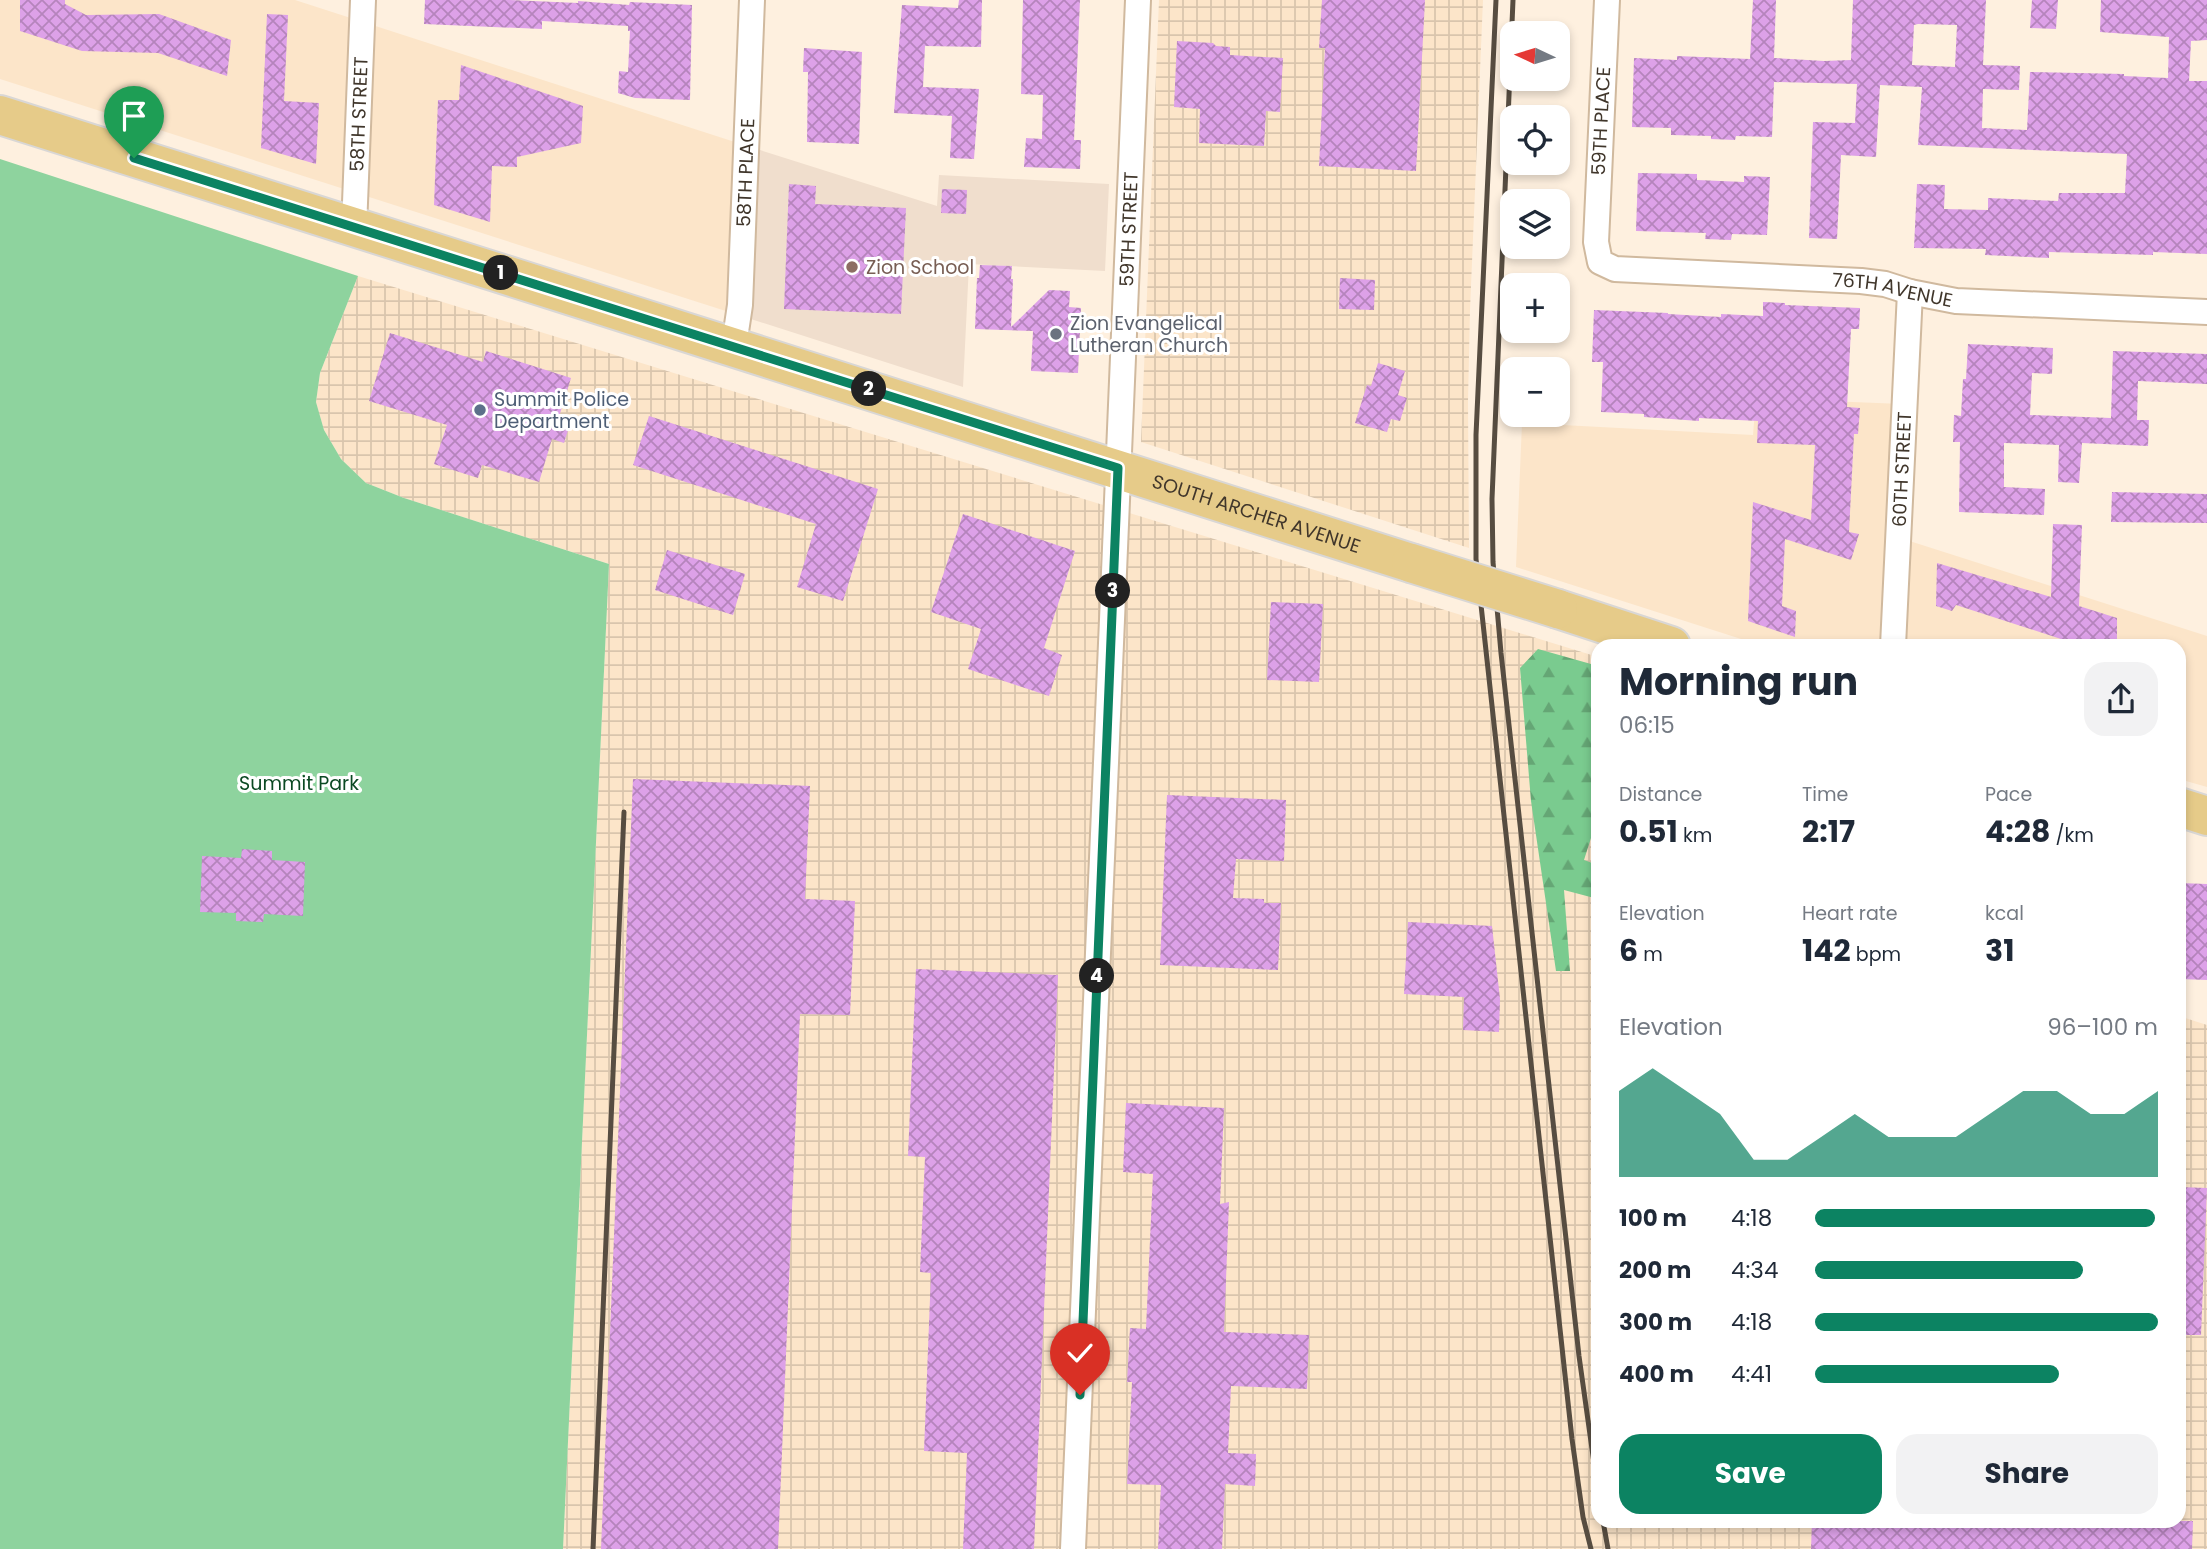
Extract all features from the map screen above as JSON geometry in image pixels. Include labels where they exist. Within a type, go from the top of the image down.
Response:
[{"type":"main road","name":"SOUTH ARCHER AVENUE","points":[[0,115],[734,345],[1650,639]]},
{"type":"main road","points":[[2186,809],[2207,816]]},
{"type":"street","name":"58TH STREET","points":[[354,228],[363,0]]},
{"type":"street","name":"58TH PLACE","points":[[734,345],[740,305],[752,0]]},
{"type":"street","name":"59TH STREET","points":[[1073,1549],[1138,0]]},
{"type":"street","name":"59TH PLACE","points":[[1596,242],[1607,0]]},
{"type":"street","name":"76TH AVENUE","points":[[1596,242],[1600,262],[1615,269],[1861,281],[1956,301],[2207,312]]},
{"type":"street","name":"60TH STREET","points":[[1893,639],[1910,292]]},
{"type":"shaded area","points":[[0,0],[295,0],[741,144],[732,313],[0,79]]},
{"type":"shaded area","points":[[1159,0],[1483,0],[1470,310],[1469,548],[1141,442]]},
{"type":"shaded area","name":"Zion School","points":[[741,144],[937,206],[939,175],[1109,184],[1105,271],[969,264],[963,387],[732,313]]},
{"type":"shaded area","points":[[358,276],[1591,655],[1591,1528],[2186,1528],[2186,1018],[2207,1025],[2207,1549],[563,1549],[609,564],[404,498],[366,483],[341,459],[324,430],[316,402],[320,373]]},
{"type":"shaded area","points":[[1756,398],[1902,404],[1897,537],[2207,636],[2207,787],[2186,781],[2186,639],[1741,639],[1516,567],[1522,427],[1570,425],[1753,435]]},
{"type":"green space","name":"Summit Park","points":[[0,159],[358,276],[320,373],[316,402],[324,430],[341,459],[366,483],[404,498],[609,564],[563,1549],[0,1549]]},
{"type":"green space","points":[[1538,649],[1591,664],[1591,838],[1584,860],[1591,862],[1591,897],[1564,890],[1570,971],[1556,971],[1531,801],[1520,668]]},
{"type":"building","points":[[20,0],[65,0],[65,4],[86,15],[159,14],[231,40],[227,76],[158,53],[82,51],[20,31]]},
{"type":"building","points":[[425,0],[692,5],[690,100],[635,98],[618,93],[619,71],[628,72],[628,26],[542,21],[542,29],[424,24]]},
{"type":"building","points":[[959,0],[982,0],[981,47],[925,46],[923,87],[979,89],[974,159],[950,158],[952,116],[894,113],[902,5],[958,8]]},
{"type":"building","points":[[1023,0],[1080,0],[1074,140],[1081,140],[1080,169],[1024,167],[1026,138],[1042,139],[1043,95],[1021,94]]},
{"type":"building","points":[[1322,0],[1425,0],[1416,171],[1319,166],[1325,48],[1319,48]]},
{"type":"building","points":[[1753,0],[1776,0],[1774,58],[1824,61],[1851,60],[1853,0],[1986,0],[1983,65],[2020,66],[2019,90],[1983,89],[1982,128],[2027,130],[2030,72],[2168,78],[2169,37],[2100,32],[2101,0],[2207,0],[2207,40],[2191,41],[2189,81],[2207,81],[2207,254],[2049,252],[2049,258],[1985,255],[1986,249],[1914,248],[1917,184],[1945,185],[1944,209],[1988,210],[1988,198],[2058,201],[2059,193],[2125,193],[2127,154],[1918,145],[1922,87],[1880,85],[1876,157],[1841,155],[1837,239],[1809,238],[1813,122],[1855,123],[1857,84],[1774,82],[1772,137],[1736,136],[1735,140],[1711,139],[1711,136],[1671,135],[1671,128],[1632,127],[1634,58],[1677,60],[1677,56],[1750,59]],"holes":[[[1914,25],[1957,25],[1955,67],[1912,65]]]},
{"type":"building","points":[[2032,0],[2058,0],[2056,29],[2030,28]]},
{"type":"building","points":[[267,14],[288,15],[284,101],[319,103],[316,164],[261,148]]},
{"type":"building","points":[[1177,41],[1230,47],[1230,55],[1283,58],[1280,112],[1266,111],[1264,146],[1199,143],[1200,109],[1174,107]]},
{"type":"building","points":[[804,48],[862,52],[859,144],[807,142],[808,72],[803,72]]},
{"type":"building","points":[[461,65],[583,106],[581,143],[517,157],[517,167],[492,166],[490,222],[434,205],[438,100],[459,100]]},
{"type":"building","points":[[1638,173],[1697,174],[1697,180],[1744,182],[1744,176],[1770,177],[1767,235],[1732,234],[1731,240],[1705,239],[1706,233],[1636,231]]},
{"type":"building","points":[[789,184],[816,186],[815,204],[906,208],[901,314],[784,309]]},
{"type":"building","points":[[942,189],[967,190],[966,214],[941,213]]},
{"type":"building","points":[[980,265],[1012,266],[1011,327],[1049,290],[1070,291],[1069,307],[1081,308],[1078,373],[1031,371],[1033,331],[975,329]]},
{"type":"building","points":[[1340,278],[1375,280],[1374,310],[1339,309]]},
{"type":"building","points":[[1763,302],[1860,308],[1859,329],[1851,329],[1847,407],[1860,408],[1858,434],[1854,434],[1849,532],[1859,534],[1851,560],[1785,539],[1782,606],[1796,611],[1795,637],[1748,621],[1753,502],[1811,520],[1815,445],[1757,443],[1758,421],[1699,418],[1699,421],[1601,412],[1603,362],[1592,362],[1594,310],[1721,317],[1721,314],[1763,316]]},
{"type":"building","name":"Summit Police Department","points":[[390,333],[483,362],[486,351],[571,378],[558,420],[570,424],[564,443],[552,439],[539,482],[482,465],[478,478],[434,464],[447,425],[369,401]]},
{"type":"building","points":[[1968,344],[2053,348],[2052,374],[2032,373],[2030,415],[2111,418],[2113,351],[2207,354],[2207,384],[2138,381],[2137,420],[2149,420],[2148,446],[2082,443],[2079,483],[2058,482],[2059,445],[2004,443],[2004,487],[2045,489],[2044,515],[1959,512],[1960,442],[1953,442],[1954,415],[1961,416]]},
{"type":"building","points":[[1378,363],[1405,371],[1398,395],[1407,398],[1400,421],[1391,419],[1387,432],[1355,423],[1367,385],[1371,386]]},
{"type":"building","points":[[649,416],[878,489],[843,601],[797,587],[816,524],[633,465]]},
{"type":"building","points":[[2112,492],[2207,494],[2207,523],[2111,522]]},
{"type":"building","points":[[963,514],[1075,551],[1044,648],[1062,655],[1049,696],[968,669],[981,629],[931,612]]},
{"type":"building","points":[[2053,524],[2082,525],[2079,606],[2117,618],[2117,639],[2061,639],[1956,605],[1952,611],[1936,606],[1937,563],[2051,597]]},
{"type":"building","points":[[667,550],[745,574],[733,615],[655,590]]},
{"type":"building","points":[[1271,602],[1323,604],[1319,682],[1267,680]]},
{"type":"building","points":[[633,779],[810,786],[805,899],[855,901],[850,1015],[800,1014],[778,1549],[601,1549]]},
{"type":"building","points":[[1167,795],[1286,800],[1284,861],[1236,859],[1233,898],[1264,899],[1264,903],[1281,903],[1278,970],[1160,965]]},
{"type":"building","points":[[242,849],[272,851],[272,860],[305,862],[303,916],[264,914],[263,922],[236,921],[236,913],[200,912],[202,856],[241,858]]},
{"type":"building","points":[[2186,883],[2207,884],[2207,980],[2186,979]]},
{"type":"building","points":[[1408,922],[1492,926],[1500,999],[1499,1032],[1463,1030],[1464,997],[1404,994]]},
{"type":"building","points":[[916,969],[1058,975],[1034,1549],[963,1549],[967,1453],[924,1451],[931,1273],[920,1272],[925,1157],[908,1156]]},
{"type":"building","points":[[1126,1103],[1224,1108],[1220,1204],[1229,1202],[1224,1332],[1309,1335],[1307,1389],[1231,1386],[1228,1453],[1256,1454],[1255,1486],[1225,1484],[1222,1549],[1158,1549],[1161,1485],[1127,1484],[1132,1382],[1127,1382],[1130,1328],[1146,1329],[1153,1174],[1123,1172]]},
{"type":"building","points":[[2186,1187],[2207,1188],[2201,1335],[2186,1335]]},
{"type":"building","points":[[2186,1521],[2193,1521],[2192,1549],[1811,1549],[1812,1528],[2186,1528]]},
{"type":"railway","points":[[1496,0],[1476,435],[1476,559],[1572,1439],[1583,1517],[1591,1549]]},
{"type":"railway","points":[[1513,0],[1492,499],[1493,562],[1579,1356],[1591,1442]]},
{"type":"railway","points":[[593,1549],[624,812]]},
{"type":"railway","points":[[1604,1528],[1608,1549]]},
{"type":"place","name":"Zion School","points":[[852,267]]},
{"type":"place","name":"Zion Evangelical Lutheran Church","points":[[1056,334]]},
{"type":"place","name":"Summit Police Department","points":[[480,410]]},
{"type":"route","points":[[134,158],[1118,468],[1080,1395]]}]
